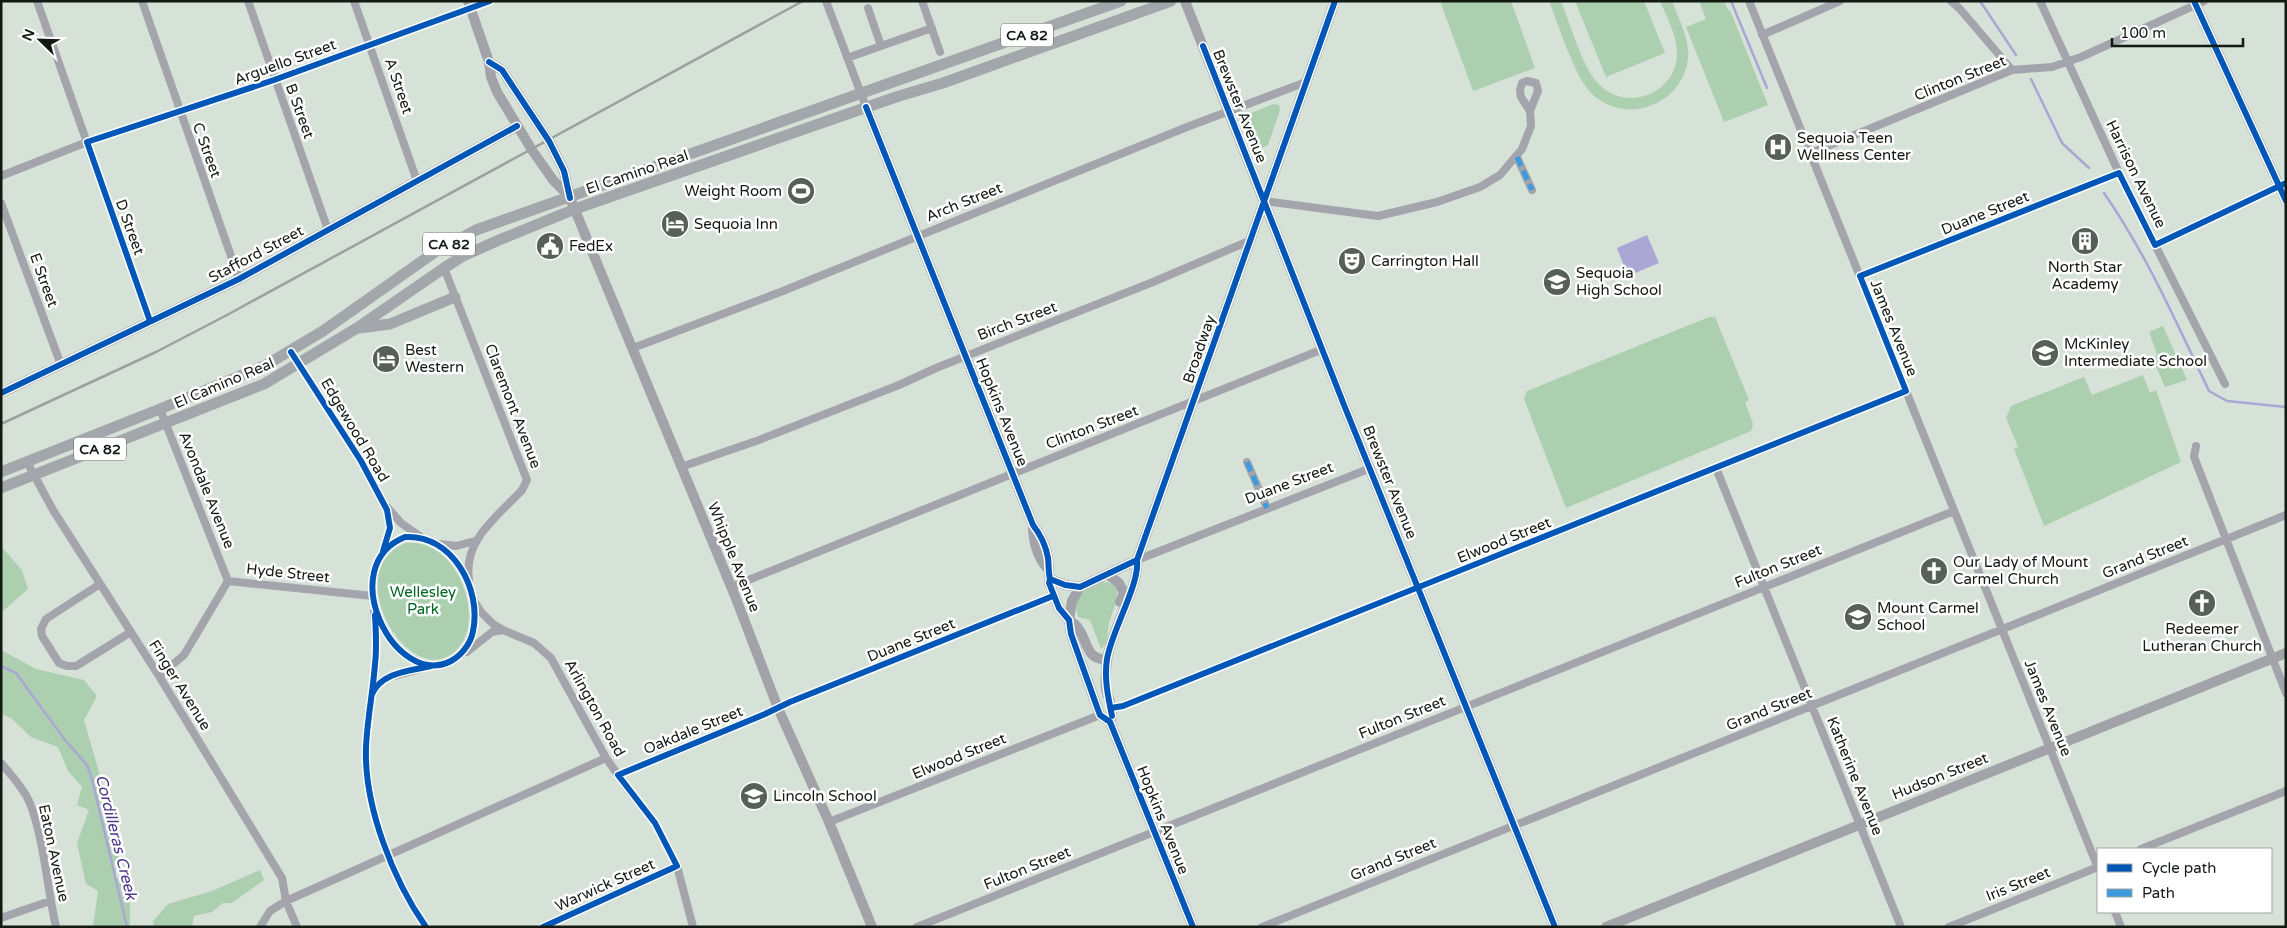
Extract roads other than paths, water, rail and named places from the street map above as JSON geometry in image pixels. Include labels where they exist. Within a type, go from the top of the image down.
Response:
[{"type":"main road","name":"El Camino Real","points":[[1,472],[160,410],[291,352],[435,252],[476,230],[1121,1]]},
{"type":"main road","name":"El Camino Real","points":[[1,488],[253,389],[299,364],[357,328],[444,268],[484,247],[575,209],[943,83],[1171,1]]},
{"type":"main road","points":[[357,328],[390,324],[455,297]]},
{"type":"street","name":"D Street","points":[[37,1],[150,321]]},
{"type":"street","name":"C Street","points":[[142,1],[179,112],[239,279]]},
{"type":"street","name":"B Street","points":[[248,1],[274,80],[328,230]]},
{"type":"street","name":"A Street","points":[[354,1],[417,181]]},
{"type":"street","name":"Arguello Street","points":[[1,176],[87,142],[274,80],[370,45],[470,5],[490,1]]},
{"type":"street","name":"Hopkins Avenue","points":[[826,1],[866,108],[1033,524],[1033,539],[1040,560],[1047,568],[1053,596],[1059,608],[1079,629],[1091,655],[1096,658],[1107,659]]},
{"type":"street","points":[[922,1],[940,52]]},
{"type":"street","name":"Brewster Avenue","points":[[1185,1],[1555,927]]},
{"type":"street","name":"Broadway","points":[[1111,708],[1106,685],[1107,659],[1117,624],[1138,570],[1137,560],[1335,1]]},
{"type":"street","name":"James Avenue","points":[[1749,1],[2097,865]]},
{"type":"street","points":[[1762,35],[1840,1]]},
{"type":"street","points":[[1951,1],[2012,70]]},
{"type":"street","name":"Harrison Avenue","points":[[2040,1],[2154,245],[2225,384]]},
{"type":"street","points":[[2198,3],[2282,185],[2286,201]]},
{"type":"street","name":"Clinton Street","points":[[1811,153],[2012,70],[2052,67],[2068,62],[2198,3]]},
{"type":"street","name":"Whipple Avenue","points":[[470,5],[489,62],[496,92],[553,180],[570,198]]},
{"type":"street","points":[[868,8],[881,46]]},
{"type":"street","points":[[847,58],[932,28]]},
{"type":"street","name":"Whipple Avenue","points":[[489,62],[502,70],[549,140],[564,171],[570,198],[731,587],[778,708],[829,822],[872,927]]},
{"type":"street","name":"Arch Street","points":[[633,348],[783,291],[918,235],[1306,82]]},
{"type":"street","points":[[1264,201],[1378,216],[1437,202],[1480,187],[1500,175],[1518,157],[1531,126],[1530,110]]},
{"type":"street","name":"Stafford Street","points":[[1,393],[61,366],[239,279],[517,126]]},
{"type":"street","points":[[1518,157],[1532,190]]},
{"type":"street","name":"Duane Street","points":[[1860,276],[2119,172]]},
{"type":"street","points":[[2154,245],[2282,185]]},
{"type":"street","name":"E Street","points":[[1,203],[61,366]]},
{"type":"street","name":"Birch Street","points":[[681,467],[759,440],[899,385],[1249,241]]},
{"type":"street","name":"Claremont Avenue","points":[[444,268],[526,480],[522,490],[474,541],[468,565],[470,587]]},
{"type":"street","name":"Clinton Street","points":[[731,587],[1323,349]]},
{"type":"street","name":"Edgewood Road","points":[[291,352],[349,440],[387,510],[390,528],[389,537],[381,554]]},
{"type":"street","name":"Elwood Street","points":[[1111,708],[1123,706],[1419,588],[1906,391]]},
{"type":"street","name":"Avondale Avenue","points":[[160,410],[228,581]]},
{"type":"street","points":[[2196,446],[2194,457],[2286,693]]},
{"type":"street","name":"Finger Avenue","points":[[27,462],[53,510],[159,676],[282,878],[286,902],[298,927]]},
{"type":"street","points":[[1247,462],[1267,508]]},
{"type":"street","name":"Duane Street","points":[[1080,587],[1137,560],[1371,468]]},
{"type":"street","name":"Katherine Avenue","points":[[1716,468],[1901,927]]},
{"type":"street","name":"Edgewood Road","points":[[382,500],[401,523],[425,539]]},
{"type":"street","name":"Fulton Street","points":[[917,927],[1954,511]]},
{"type":"street","name":"Grand Street","points":[[1262,927],[2286,515]]},
{"type":"street","points":[[426,927],[408,900],[388,855],[378,823],[367,768],[366,750],[376,654],[373,574],[381,554],[396,541],[405,537],[425,539],[435,543],[456,546],[474,541]]},
{"type":"street","points":[[435,543],[452,556],[470,587],[473,599],[475,622],[473,634],[462,653],[446,663]]},
{"type":"street","points":[[1107,574],[1119,583],[1124,593],[1114,618],[1117,624]]},
{"type":"street","points":[[1050,579],[1065,585],[1080,587],[1072,601],[1069,620]]},
{"type":"street","name":"Hyde Street","points":[[159,676],[184,655],[228,581],[373,598]]},
{"type":"street","points":[[100,584],[46,619],[41,629],[42,636],[59,663],[67,666],[76,666],[131,632]]},
{"type":"street","name":"Duane Street","points":[[778,708],[1053,596]]},
{"type":"street","points":[[373,598],[385,630],[398,648],[415,660],[436,665]]},
{"type":"street","name":"Arlington Road","points":[[473,599],[487,618],[503,630],[534,642],[551,658],[606,758],[655,823],[677,866],[693,927]]},
{"type":"street","name":"Hopkins Avenue","points":[[1069,620],[1071,634],[1100,715]]},
{"type":"street","points":[[371,698],[376,686],[387,678],[446,663],[458,658],[492,632],[503,630]]},
{"type":"street","name":"Hudson Street","points":[[1606,927],[2286,654]]},
{"type":"street","points":[[1090,685],[1097,689],[1102,701],[1111,708]]},
{"type":"street","name":"Oakdale Street","points":[[618,775],[778,708]]},
{"type":"street","name":"Hopkins Avenue","points":[[1111,708],[1112,716],[1110,722],[1193,927]]},
{"type":"street","points":[[1100,715],[1110,722]]},
{"type":"street","name":"Elwood Street","points":[[829,822],[1100,715]]},
{"type":"street","points":[[260,927],[270,911],[286,902],[606,758]]},
{"type":"street","name":"Eaton Avenue","points":[[1,763],[23,791],[36,819],[56,927]]},
{"type":"street","points":[[2144,848],[2286,791]]},
{"type":"street","name":"Warwick Street","points":[[544,927],[677,866]]},
{"type":"street","name":"Iris Street","points":[[1949,927],[2097,867]]},
{"type":"street","points":[[1,918],[50,900]]},
{"type":"street","points":[[2115,913],[2121,927]]},
{"type":"waterway","points":[[1731,1],[1767,88]]},
{"type":"waterway","points":[[1980,1],[2016,55]]},
{"type":"waterway","points":[[2031,79],[2062,143],[2089,168]]},
{"type":"waterway","points":[[2104,193],[2148,265],[2209,391],[2227,401],[2286,407]]},
{"type":"waterway","name":"Cordilleras Creek","points":[[1,666],[16,673],[65,740],[87,765],[127,927]]},
{"type":"railway","points":[[1,424],[156,352],[227,315],[803,1]]},
{"type":"place","name":"Sequoia Teen Wellness Center","points":[[1778,147]]},
{"type":"place","name":"Weight Room","points":[[801,191]]},
{"type":"place","name":"Sequoia Inn","points":[[675,224]]},
{"type":"place","name":"North Star Academy","points":[[2085,241]]},
{"type":"place","name":"FedEx","points":[[550,246]]},
{"type":"place","name":"Carrington Hall","points":[[1352,261]]},
{"type":"place","name":"Sequoia High School","points":[[1557,282]]},
{"type":"place","name":"McKinley Intermediate School","points":[[2045,353]]},
{"type":"place","name":"Best Western","points":[[386,359]]},
{"type":"place","name":"Our Lady of Mount Carmel Church","points":[[1934,571]]},
{"type":"place","name":"Redeemer Lutheran Church","points":[[2202,603]]},
{"type":"place","name":"Mount Carmel School","points":[[1858,617]]},
{"type":"place","name":"Lincoln School","points":[[754,796]]},
{"type":"park label","name":"Wellesley Park","points":[[423,600]]}]
